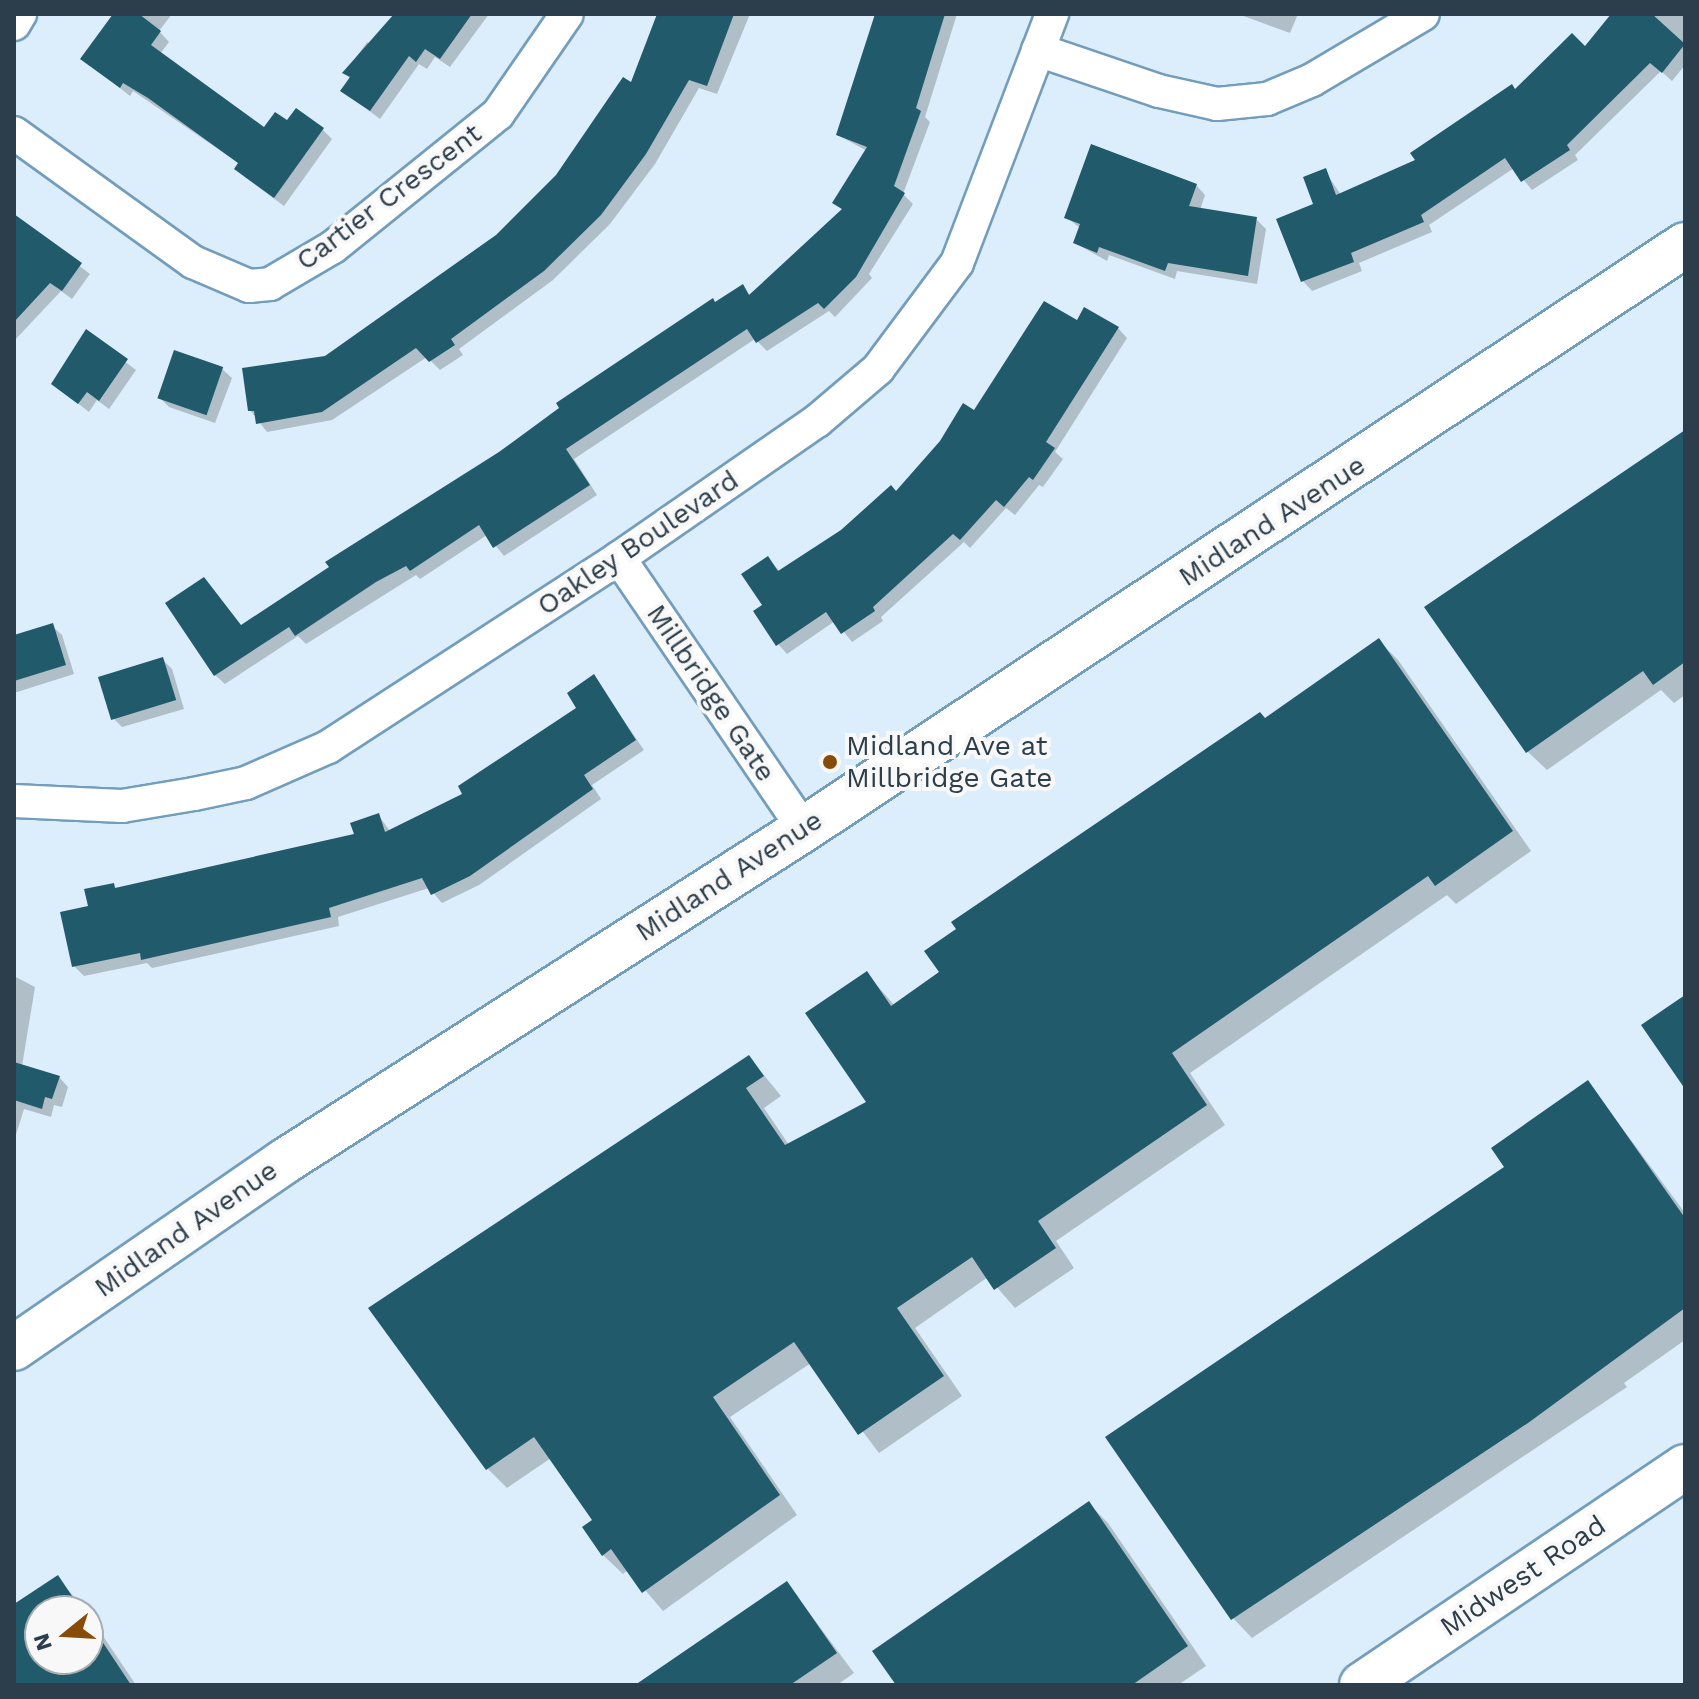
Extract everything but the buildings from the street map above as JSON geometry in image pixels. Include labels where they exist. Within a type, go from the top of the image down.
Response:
[{"type":"main road","name":"Midland Avenue","points":[[14,1348],[285,1161],[804,829],[1685,245]]},
{"type":"main road","name":"Midwest Road","points":[[1362,1685],[1685,1467]]},
{"type":"street","points":[[14,24],[20,14]]},
{"type":"street","name":"Cartier Crescent","points":[[14,133],[193,262],[249,286],[270,284],[333,247],[498,114],[567,14]]},
{"type":"street","name":"Oakley Boulevard","points":[[14,801],[122,806],[246,783],[328,747],[619,558],[817,421],[878,369],[957,263],[1052,14]]},
{"type":"street","points":[[1038,50],[1159,91],[1217,104],[1267,99],[1312,80],[1423,14]]},
{"type":"street","name":"Millbridge Gate","points":[[619,558],[804,829]]},
{"type":"place","name":"Midland Ave at Millbridge Gate","points":[[830,762]]}]
